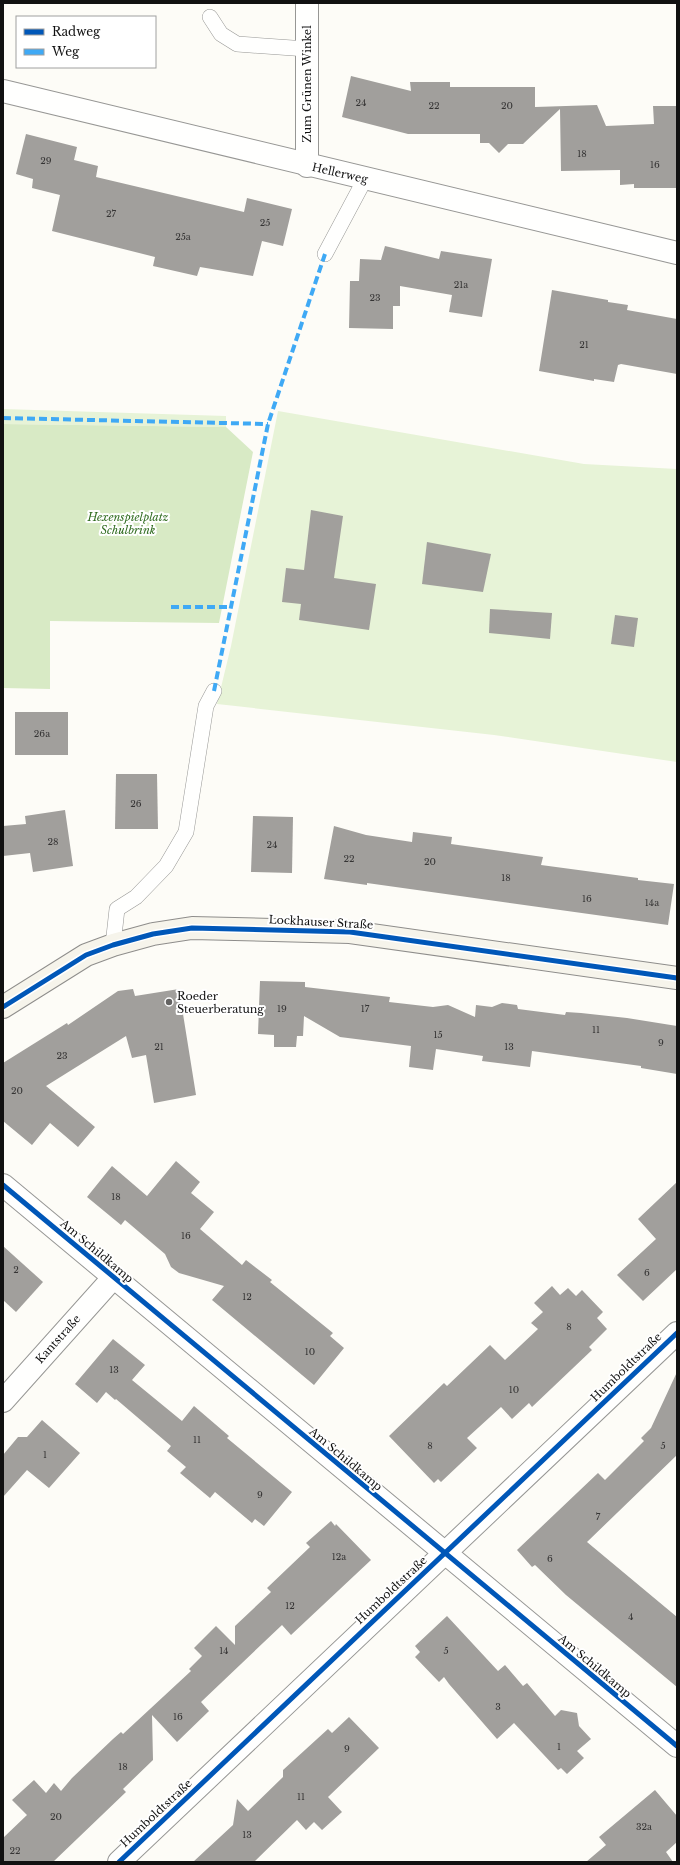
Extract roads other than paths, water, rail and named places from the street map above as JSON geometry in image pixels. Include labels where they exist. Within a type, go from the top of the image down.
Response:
[{"type":"street","name":"Zum Grünen Winkel","points":[[307,3],[307,166]]},
{"type":"street","name":"Hellerweg","points":[[3,91],[307,166],[677,253]]},
{"type":"street","name":"Lockhauser Straße","points":[[3,1007],[86,955],[112,945],[153,934],[192,928],[350,932],[677,978]]},
{"type":"street","name":"Am Schildkamp","points":[[3,1185],[444,1554],[677,1746]]},
{"type":"street","name":"Kantstraße","points":[[3,1401],[113,1278]]},
{"type":"street","name":"Humboldtstraße","points":[[120,1862],[677,1333]]},
{"type":"lane","points":[[210,17],[221,34],[237,44],[307,49]]},
{"type":"lane","points":[[325,254],[365,179]]},
{"type":"lane","points":[[112,945],[117,909],[136,897],[166,866],[186,832],[206,706],[214,691]]},
{"type":"place","name":"Roeder Steuerberatung","points":[[169,1002]]},
{"type":"park label","name":"Hexenspielplatz Schulbrink","points":[[128,523]]}]
